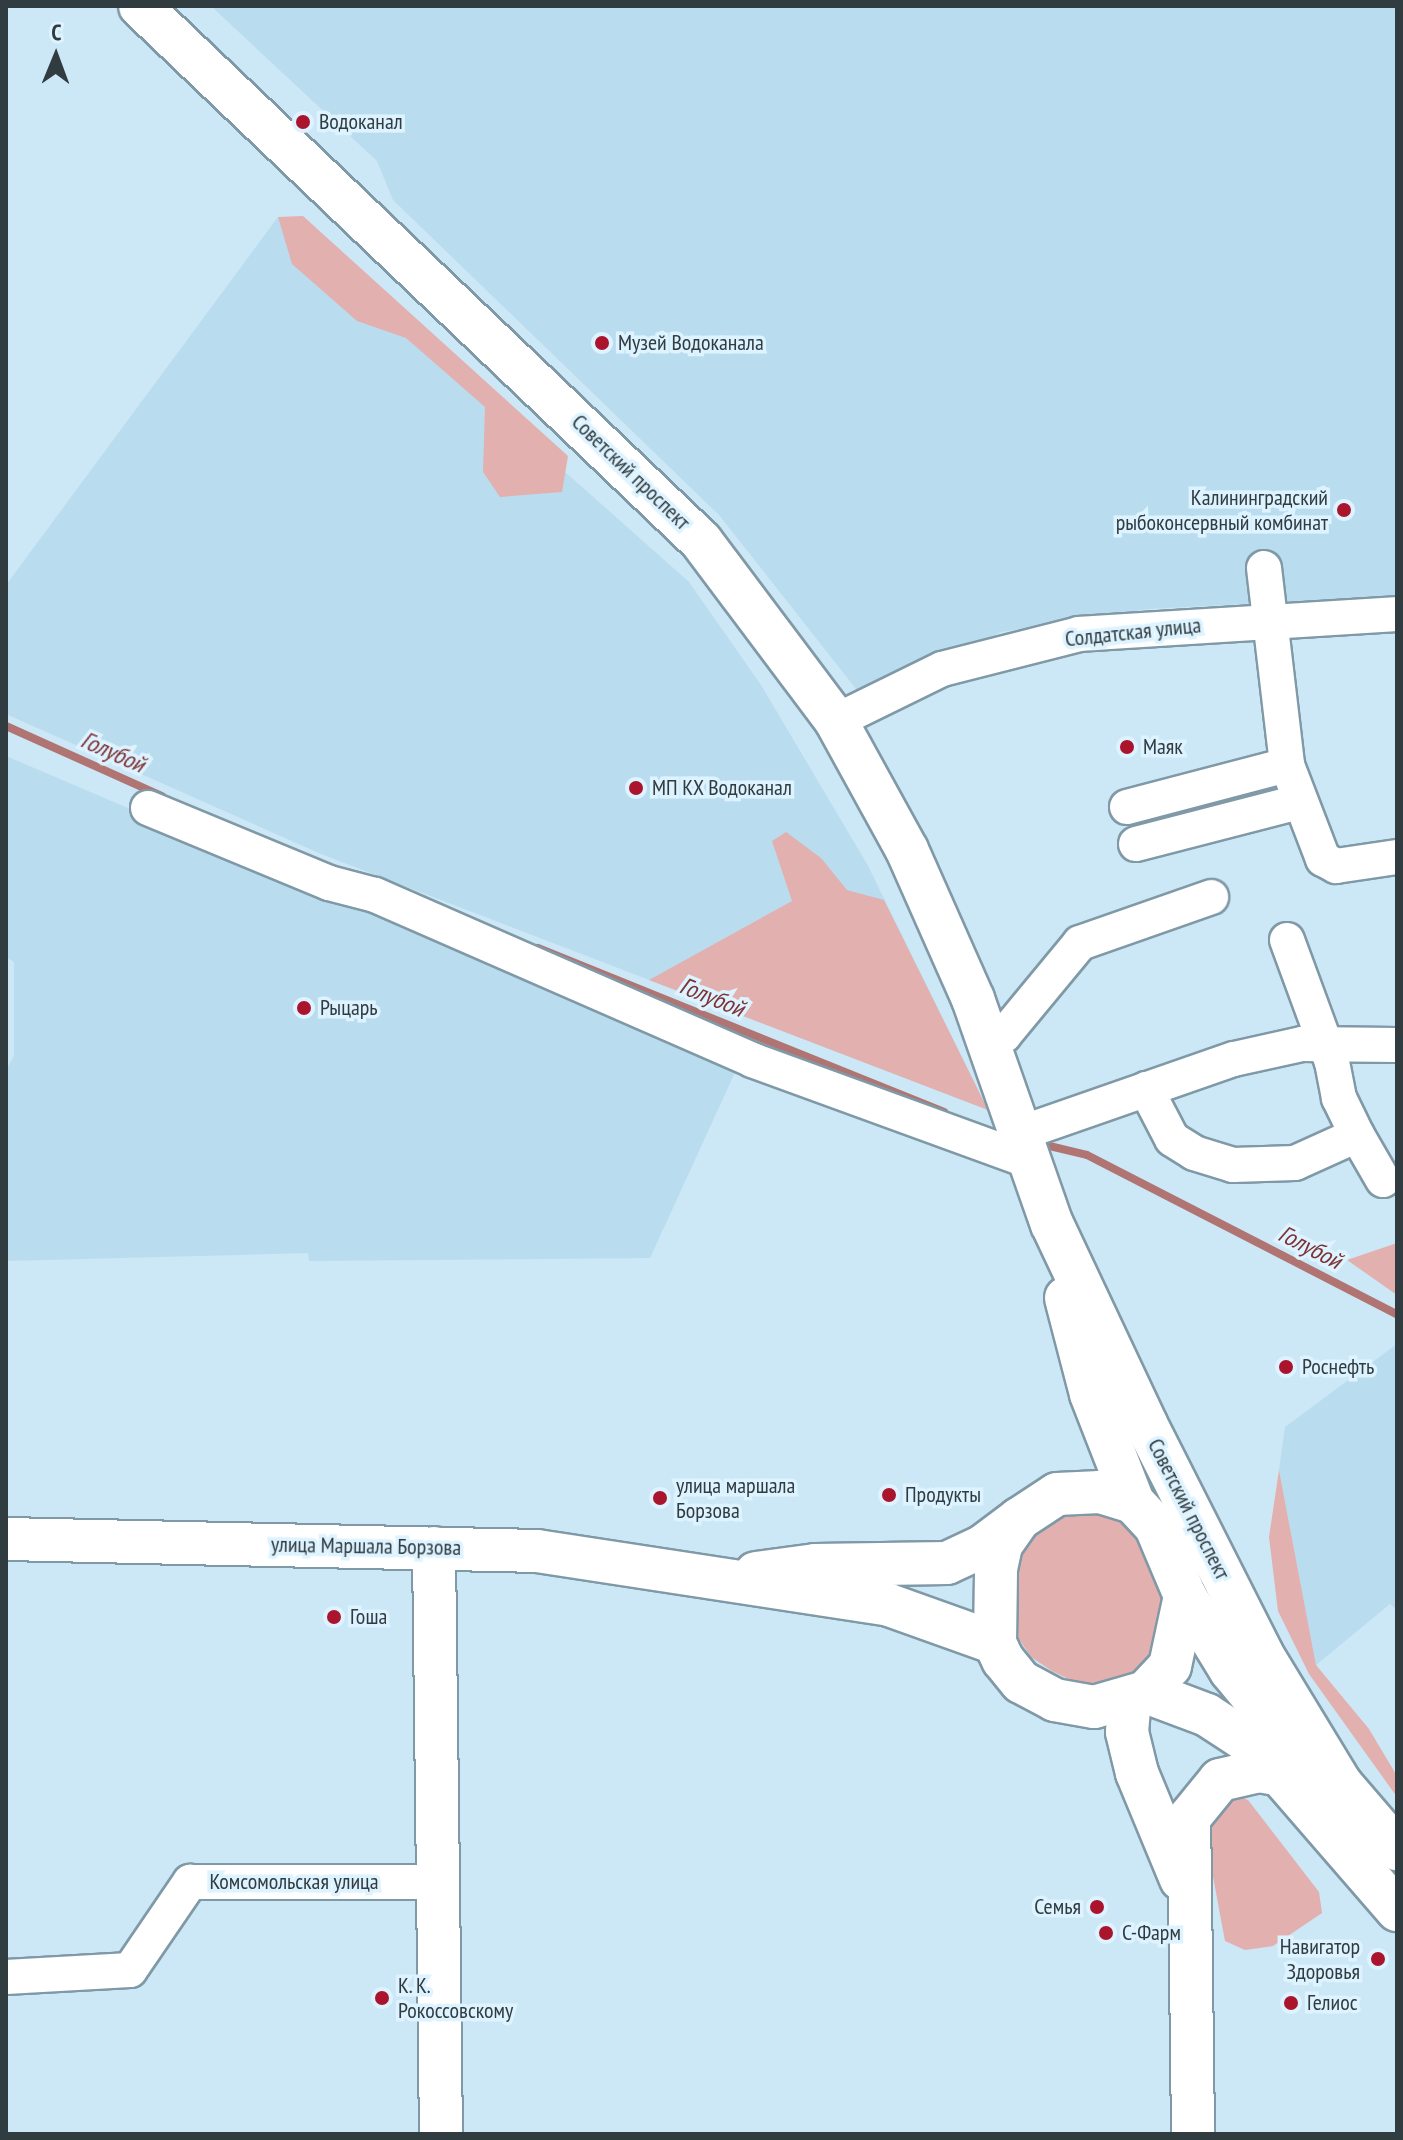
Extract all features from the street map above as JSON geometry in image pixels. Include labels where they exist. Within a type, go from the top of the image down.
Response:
[{"type":"main road","name":"Советский проспект","points":[[140,6],[701,541],[836,721],[907,850],[996,1037],[1024,1142],[1052,1224],[1091,1394],[1133,1502]]},
{"type":"main road","name":"Советский проспект","points":[[1052,1224],[1262,1654],[1341,1784],[1397,1849]]},
{"type":"main road","name":"улица Маршала Борзова","points":[[723,1577],[815,1565],[947,1563],[1057,1494],[1100,1492],[1133,1502]]},
{"type":"main road","points":[[995,1643],[1021,1682],[1055,1700],[1094,1707],[1138,1695],[1170,1666],[1185,1596],[1156,1527],[1133,1502]]},
{"type":"main road","name":"улица Маршала Борзова","points":[[6,1539],[537,1551],[723,1577],[780,1591],[889,1605],[995,1643],[996,1569],[1001,1545],[1019,1519]]},
{"type":"main road","points":[[434,1548],[435,1882],[441,2134]]},
{"type":"main road","name":"Советский проспект","points":[[1185,1596],[1231,1671],[1297,1751],[1341,1784]]},
{"type":"main road","points":[[1138,1695],[1226,1725],[1281,1775],[1397,1910]]},
{"type":"main road","points":[[1138,1695],[1127,1732],[1137,1773],[1186,1891]]},
{"type":"main road","points":[[1193,2134],[1186,1891],[1189,1818],[1220,1780],[1259,1771],[1281,1775]]},
{"type":"street","points":[[1264,568],[1287,765],[1298,802],[1323,859],[1336,866],[1397,857]]},
{"type":"street","name":"Солдатская улица","points":[[836,721],[942,669],[1079,634],[1397,614]]},
{"type":"street","points":[[1127,807],[1287,765]]},
{"type":"street","points":[[1136,844],[1298,802]]},
{"type":"street","points":[[148,808],[329,883],[389,901],[752,1060],[1024,1142],[1146,1089],[1234,1059],[1325,1044],[1397,1045]]},
{"type":"street","points":[[996,1037],[1080,943],[1211,897]]},
{"type":"street","points":[[1287,940],[1325,1044],[1339,1098],[1383,1180]]},
{"type":"street","points":[[1146,1089],[1172,1139],[1194,1153],[1233,1165],[1295,1163],[1357,1135]]},
{"type":"street","name":"Комсомольская улица","points":[[6,1977],[130,1970],[190,1882],[435,1882]]},
{"type":"shaded area","points":[[211,6],[1397,6],[1397,596],[1148,609],[1001,632],[864,699],[719,515],[393,200],[377,161]]},
{"type":"shaded area","points":[[303,216],[568,456],[562,492],[500,497],[483,472],[485,407],[406,338],[357,321],[292,264],[278,217]]},
{"type":"shaded area","points":[[278,217],[689,582],[761,685],[867,864],[988,1110],[321,854],[6,714],[6,585]]},
{"type":"shaded area","name":"Рыцарь","points":[[6,756],[737,1068],[650,1258],[309,1261],[308,1253],[6,1261],[6,1070],[14,1056],[14,962],[6,957]]},
{"type":"shaded area","points":[[786,832],[821,858],[847,890],[884,900],[988,1110],[649,980],[792,901],[772,841]]},
{"type":"shaded area","points":[[1397,1243],[1397,1295],[1347,1260]]},
{"type":"shaded area","points":[[1397,1344],[1397,1610],[1390,1604],[1316,1665],[1279,1470],[1285,1427]]},
{"type":"shaded area","points":[[1279,1470],[1316,1665],[1369,1729],[1397,1776],[1397,1797],[1309,1674],[1278,1611],[1269,1537]]},
{"type":"shaded area","points":[[1073,1509],[1106,1512],[1131,1526],[1146,1543],[1167,1597],[1157,1652],[1138,1672],[1110,1684],[1077,1683],[1052,1671],[1031,1657],[1013,1630],[1014,1564],[1025,1539],[1043,1521]]},
{"type":"shaded area","points":[[1234,1794],[1248,1800],[1319,1892],[1322,1913],[1273,1946],[1245,1950],[1225,1941],[1203,1823]]},
{"type":"waterway","name":"Голубой","points":[[6,726],[162,796]]},
{"type":"waterway","name":"Голубой","points":[[538,948],[944,1112]]},
{"type":"waterway","name":"Голубой","points":[[1037,1143],[1087,1155],[1397,1314]]},
{"type":"place","name":"Водоканал","points":[[303,122]]},
{"type":"place","name":"Музей Водоканала","points":[[602,343]]},
{"type":"place","name":"Калининградский рыбоконсервный комбинат","points":[[1344,510]]},
{"type":"place","name":"Маяк","points":[[1127,747]]},
{"type":"place","name":"МП КХ Водоканал","points":[[636,788]]},
{"type":"place","name":"Рыцарь","points":[[304,1008]]},
{"type":"place","name":"Роснефть","points":[[1286,1367]]},
{"type":"place","name":"Продукты","points":[[889,1495]]},
{"type":"place","name":"улица маршала Борзова","points":[[660,1498]]},
{"type":"place","name":"Гоша","points":[[334,1617]]},
{"type":"place","name":"Семья","points":[[1097,1907]]},
{"type":"place","name":"С-Фарм","points":[[1106,1933]]},
{"type":"place","name":"Навигатор Здоровья","points":[[1378,1959]]},
{"type":"place","name":"К. К. Рокоссовскому","points":[[382,1998]]},
{"type":"place","name":"Гелиос","points":[[1291,2003]]}]
